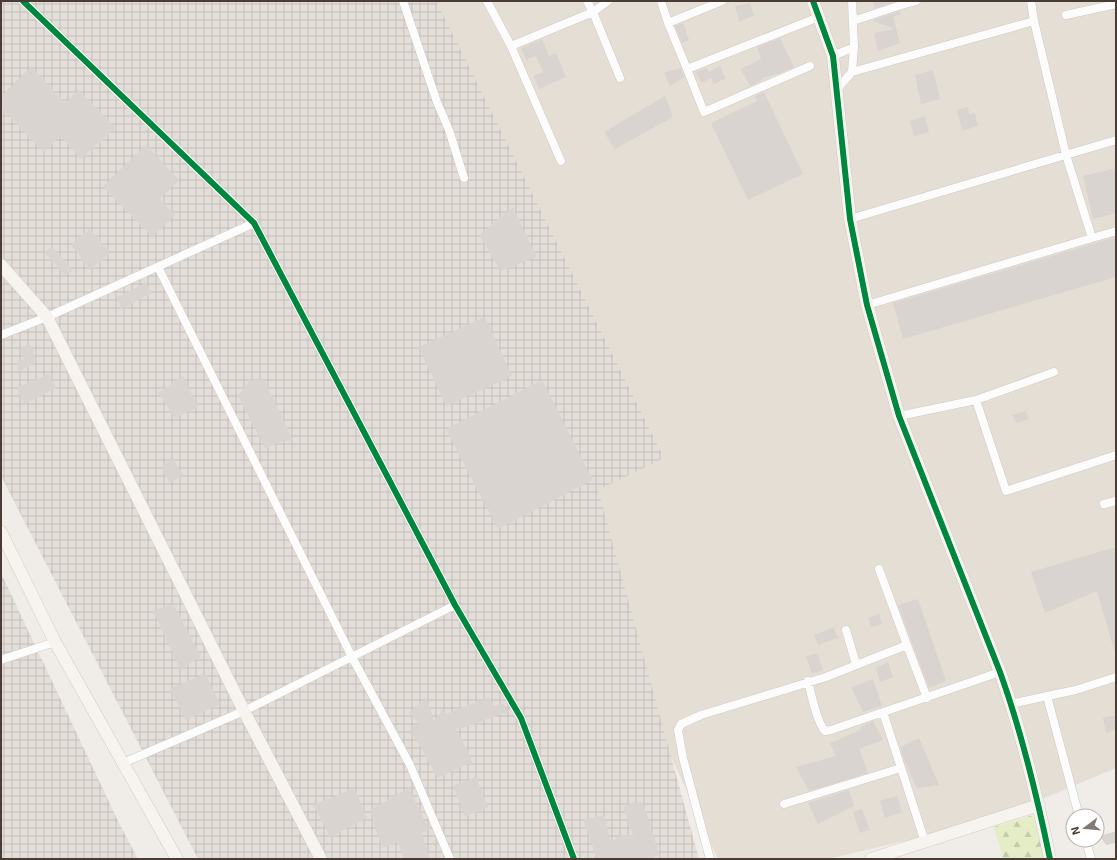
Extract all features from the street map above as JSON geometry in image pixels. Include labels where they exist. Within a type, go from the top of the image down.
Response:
[{"type":"street","points":[[23,1],[254,223],[455,605],[521,718],[574,859]]},
{"type":"street","points":[[403,1],[437,102],[449,130],[464,178]]},
{"type":"street","points":[[487,1],[511,46],[561,161]]},
{"type":"street","points":[[587,1],[620,78]]},
{"type":"street","points":[[511,46],[593,12],[608,1]]},
{"type":"street","points":[[661,1],[668,23],[688,69],[704,112],[810,66]]},
{"type":"street","points":[[668,23],[722,1]]},
{"type":"street","points":[[813,1],[833,56],[850,219],[867,305],[899,416],[1000,672],[1011,704],[1039,805],[1050,859]]},
{"type":"street","points":[[852,1],[854,47],[852,72]]},
{"type":"street","points":[[853,21],[916,1]]},
{"type":"street","points":[[1031,1],[1034,21],[1066,155],[1092,238]]},
{"type":"street","points":[[1066,15],[1116,4]]},
{"type":"street","points":[[688,69],[819,17]]},
{"type":"street","points":[[837,89],[852,72],[1034,21]]},
{"type":"street","points":[[833,56],[854,47]]},
{"type":"street","points":[[850,219],[1116,140]]},
{"type":"street","points":[[1,335],[158,267],[254,223]]},
{"type":"street","points":[[867,305],[1116,231]]},
{"type":"street","points":[[1,265],[47,316],[244,711],[321,859]]},
{"type":"street","points":[[158,267],[352,657],[410,765],[450,859]]},
{"type":"street","points":[[899,416],[976,400],[1054,372]]},
{"type":"street","points":[[976,400],[1006,491],[1116,456]]},
{"type":"street","points":[[1104,504],[1116,501]]},
{"type":"street","points":[[1,532],[55,642],[177,859]]},
{"type":"street","points":[[879,569],[926,698]]},
{"type":"street","points":[[123,763],[244,711],[455,605]]},
{"type":"street","points":[[846,630],[856,664]]},
{"type":"street","points":[[1,660],[55,642]]},
{"type":"street","points":[[710,859],[682,758],[678,730],[681,724],[701,715],[826,677],[907,645]]},
{"type":"street","points":[[808,682],[819,721],[825,731],[1000,672]]},
{"type":"street","points":[[1011,704],[1076,690],[1116,677]]},
{"type":"street","points":[[1048,696],[1077,808]]},
{"type":"street","points":[[883,712],[926,842]]},
{"type":"street","points":[[784,804],[901,768]]},
{"type":"street","points":[[871,859],[1039,805]]},
{"type":"street","points":[[1088,848],[1091,859]]},
{"type":"shaded area","points":[[1,1],[436,1],[664,458],[598,490],[699,859],[198,859],[1,476]]},
{"type":"shaded area","points":[[355,1],[1116,1],[1116,768],[990,821],[828,859],[718,859],[635,678]]},
{"type":"shaded area","points":[[1,573],[119,823],[138,859],[1,859]]},
{"type":"green space","points":[[1033,815],[1045,859],[1003,859],[994,827]]},
{"type":"building","points":[[873,1],[896,1],[875,8]]},
{"type":"building","points":[[750,3],[754,15],[739,22],[735,6]]},
{"type":"building","points":[[900,11],[901,14],[893,17],[900,43],[878,51],[874,33],[894,29],[873,20]]},
{"type":"building","points":[[683,23],[689,40],[682,43],[675,26]]},
{"type":"building","points":[[780,38],[794,67],[778,74],[762,78],[763,80],[750,86],[741,69],[761,59],[757,47]]},
{"type":"building","points":[[542,39],[549,56],[556,53],[566,77],[539,89],[533,76],[543,72],[536,56],[526,60],[521,48]]},
{"type":"building","points":[[720,66],[726,78],[714,84],[711,78],[701,83],[696,72],[706,68],[709,72]]},
{"type":"building","points":[[31,67],[65,103],[79,90],[115,128],[81,159],[60,136],[44,152],[1,107],[1,96]]},
{"type":"building","points":[[681,68],[684,77],[670,86],[664,73]]},
{"type":"building","points":[[933,70],[940,99],[921,104],[915,75]]},
{"type":"building","points":[[764,92],[803,174],[748,200],[711,123],[757,101],[755,96]]},
{"type":"building","points":[[665,96],[673,117],[615,149],[604,132]]},
{"type":"building","points":[[968,107],[969,114],[975,113],[978,126],[962,131],[957,110]]},
{"type":"building","points":[[925,116],[929,132],[914,136],[910,121]]},
{"type":"building","points":[[146,145],[179,180],[160,199],[175,215],[152,237],[103,186]]},
{"type":"building","points":[[1116,168],[1116,213],[1093,219],[1083,176]]},
{"type":"building","points":[[513,207],[537,257],[501,271],[479,235]]},
{"type":"building","points":[[90,229],[110,253],[92,268],[89,268],[71,245]]},
{"type":"building","points":[[1116,237],[1116,277],[903,339],[893,303]]},
{"type":"building","points":[[52,247],[73,271],[65,275],[44,252]]},
{"type":"building","points":[[146,283],[152,293],[121,309],[117,297]]},
{"type":"building","points":[[485,317],[512,376],[446,406],[419,347]]},
{"type":"building","points":[[29,344],[33,350],[36,362],[19,372],[17,363],[24,358],[19,349]]},
{"type":"building","points":[[49,374],[56,388],[25,404],[20,396],[18,387]]},
{"type":"building","points":[[183,376],[198,407],[175,418],[158,393]]},
{"type":"building","points":[[264,379],[293,440],[280,442],[266,449],[238,396],[249,381]]},
{"type":"building","points":[[542,380],[593,480],[498,529],[446,429]]},
{"type":"building","points":[[1026,411],[1029,419],[1017,423],[1012,415]]},
{"type":"building","points":[[173,459],[183,475],[170,483],[161,467]]},
{"type":"building","points":[[1116,547],[1116,650],[1114,650],[1097,591],[1045,613],[1031,572]]},
{"type":"building","points":[[918,599],[946,681],[929,688],[898,605]]},
{"type":"building","points":[[173,604],[201,657],[180,669],[153,611]]},
{"type":"building","points":[[879,614],[882,624],[871,627],[868,618]]},
{"type":"building","points":[[834,627],[838,638],[818,645],[814,635]]},
{"type":"building","points":[[817,653],[823,670],[812,674],[806,657]]},
{"type":"building","points":[[888,662],[893,677],[880,682],[876,668]]},
{"type":"building","points":[[205,673],[220,704],[186,720],[170,689]]},
{"type":"building","points":[[873,679],[882,706],[863,712],[851,687]]},
{"type":"building","points":[[489,697],[494,706],[503,703],[508,712],[456,730],[469,753],[472,763],[438,778],[411,731],[414,730],[411,726],[419,724],[409,712],[427,698],[434,722],[443,708],[446,714]]},
{"type":"building","points":[[1116,715],[1116,730],[1106,733],[1103,718]]},
{"type":"building","points":[[873,721],[883,740],[859,749],[868,773],[809,791],[796,767],[836,756],[830,743],[861,730],[860,728]]},
{"type":"building","points":[[919,738],[939,785],[917,788],[905,762],[900,747]]},
{"type":"building","points":[[476,777],[488,807],[465,817],[453,786]]},
{"type":"building","points":[[354,788],[367,818],[330,837],[313,805]]},
{"type":"building","points":[[409,788],[429,830],[422,833],[430,859],[404,859],[398,842],[382,848],[370,810]]},
{"type":"building","points":[[849,790],[854,806],[818,824],[808,803]]},
{"type":"building","points":[[897,796],[902,812],[885,818],[880,801]]},
{"type":"building","points":[[643,802],[660,856],[647,859],[597,859],[583,820],[604,815],[611,842],[621,835],[633,835],[623,807],[631,803]]},
{"type":"building","points":[[862,809],[870,830],[860,833],[853,812]]},
{"type":"building","points":[[1116,831],[1116,843],[1106,845],[1105,834]]},
{"type":"cycle path","points":[[23,1],[254,223],[455,605],[521,718],[574,859]]},
{"type":"cycle path","points":[[813,1],[833,56],[850,219],[867,305],[899,416],[1008,695],[1028,765],[1050,859]]}]
